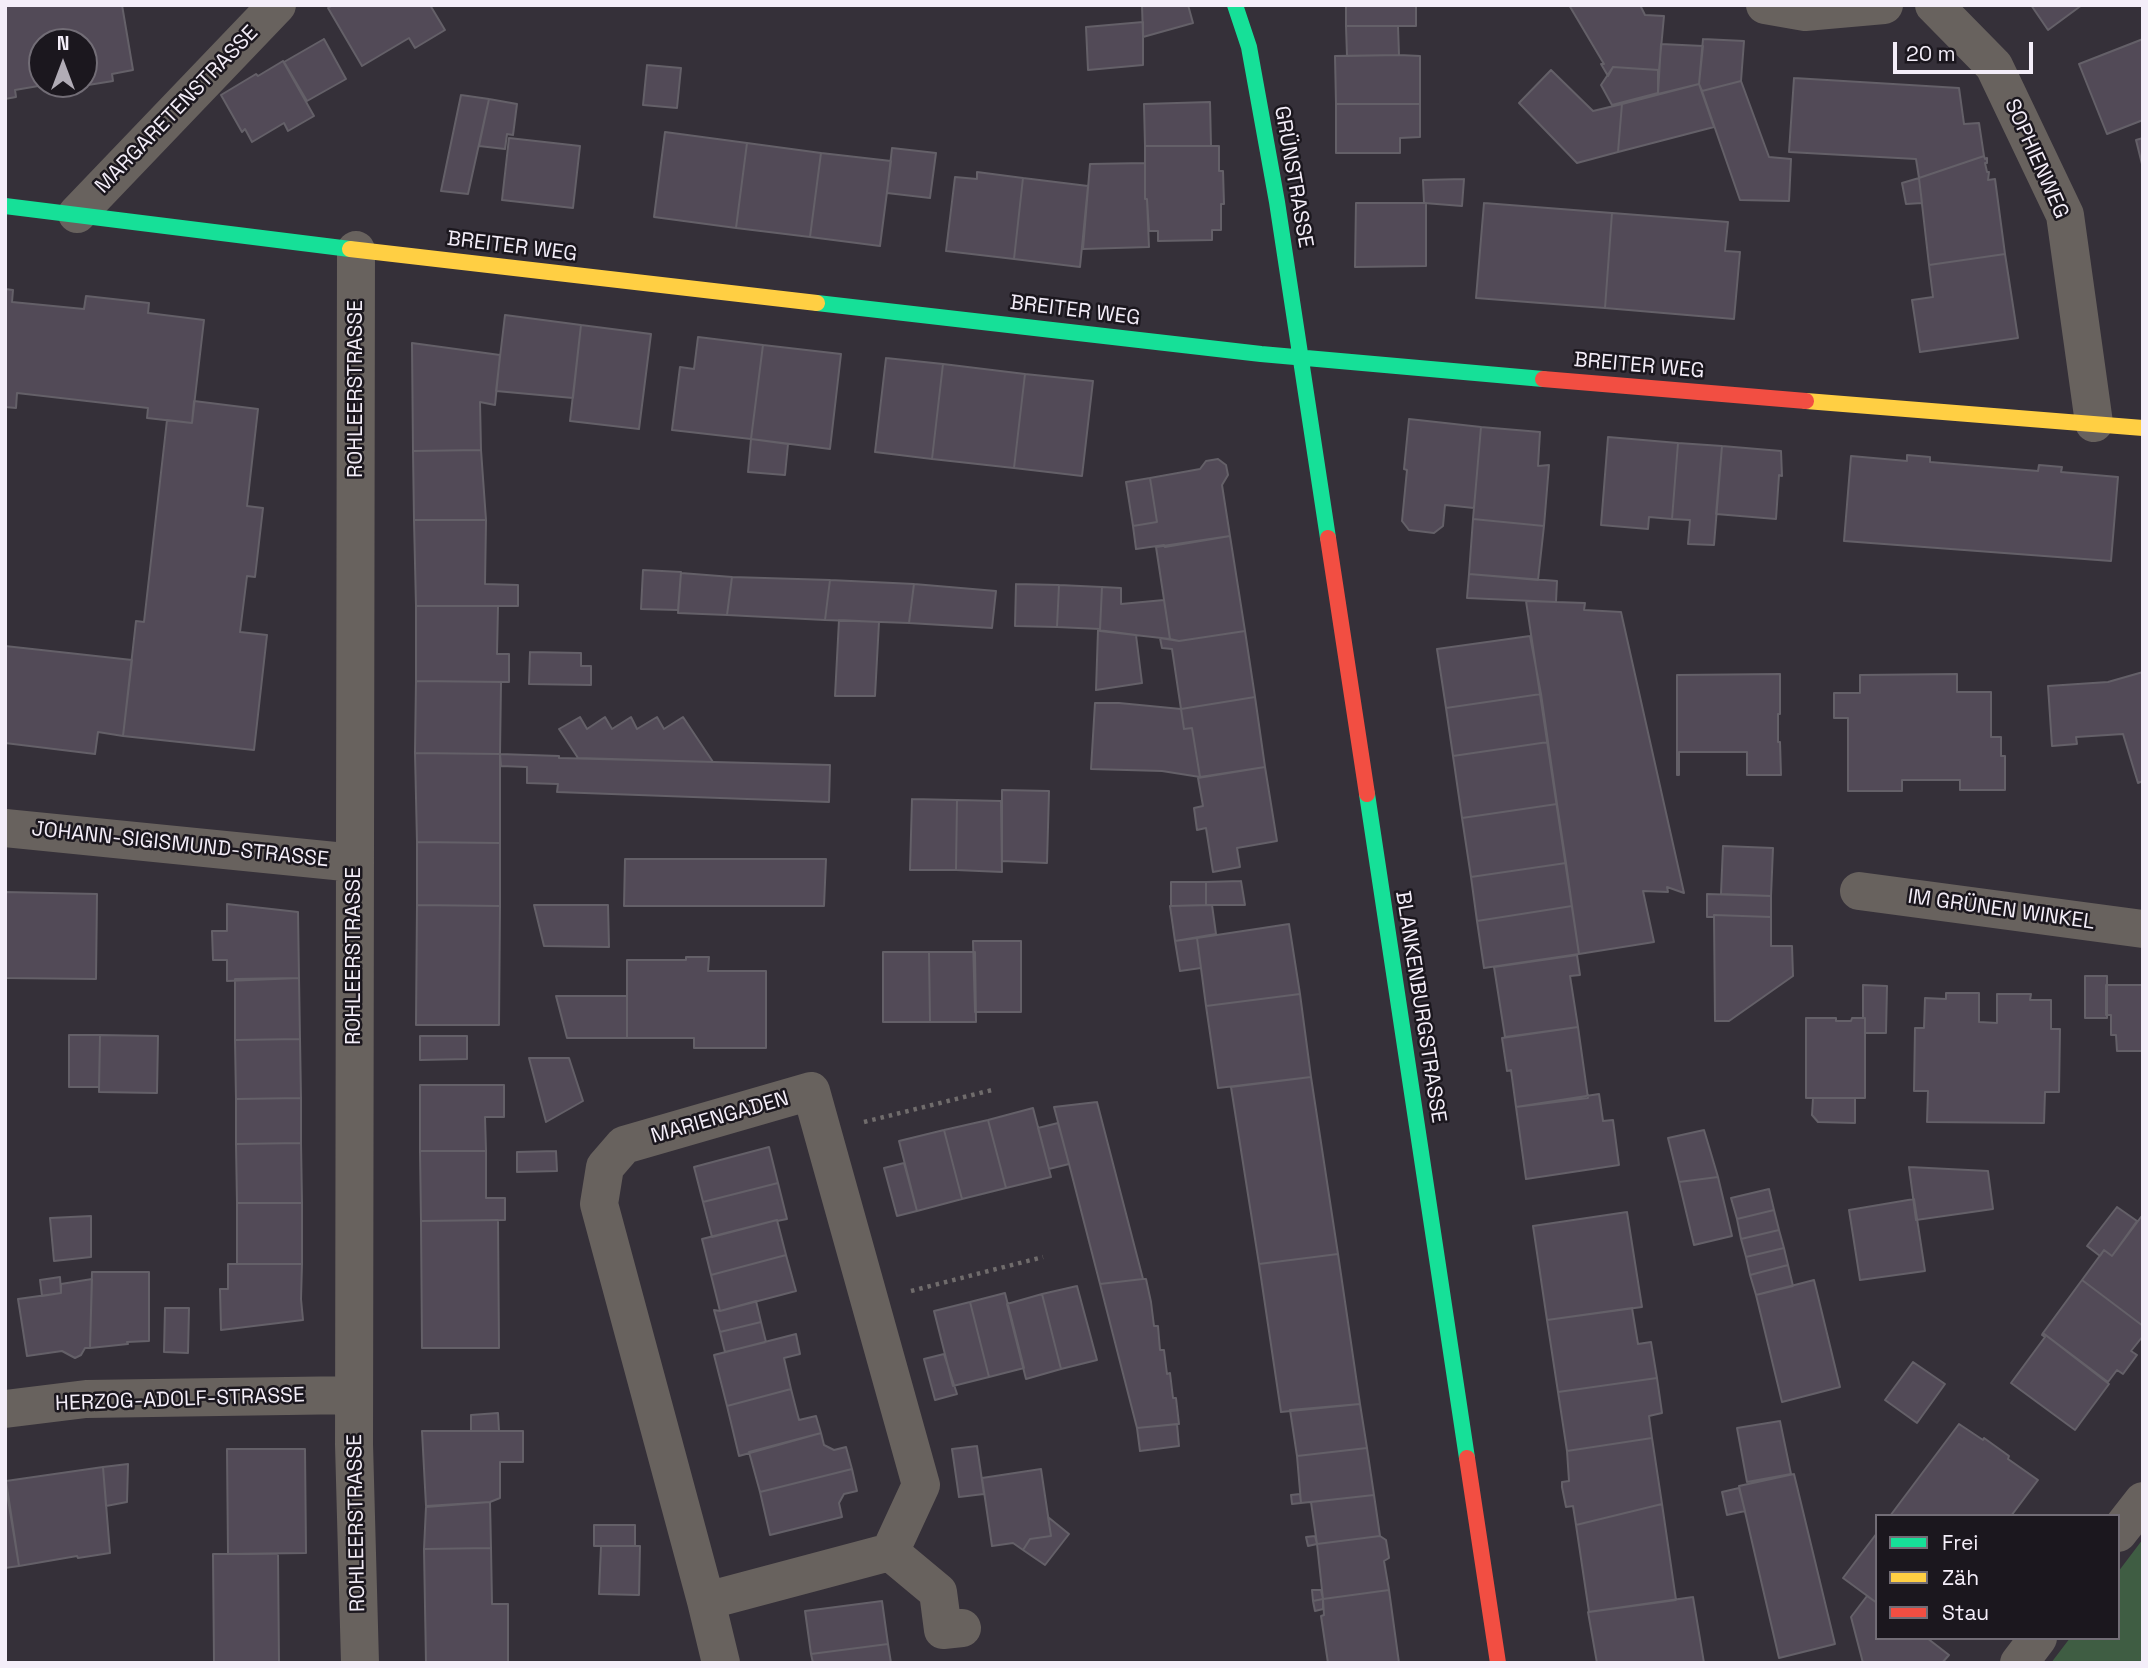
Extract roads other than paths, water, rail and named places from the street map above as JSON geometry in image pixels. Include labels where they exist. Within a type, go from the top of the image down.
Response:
[{"type":"street","name":"MARGARETENSTRASSE","points":[[77,214],[277,5]]},
{"type":"street","name":"GRÜNSTRASSE","points":[[1236,5],[1251,60],[1277,202],[1300,358]]},
{"type":"street","points":[[1765,5],[1805,12],[1884,5]]},
{"type":"street","name":"SOPHIENWEG","points":[[1934,5],[1994,66],[2064,215],[2094,423]]},
{"type":"street","name":"BREITER WEG","points":[[5,206],[356,250],[1300,358],[2143,428]]},
{"type":"street","name":"ROHLEERSTRASSE","points":[[356,250],[354,1395],[360,1663]]},
{"type":"street","name":"BLANKENBURGSTRASSE","points":[[1300,358],[1498,1663]]},
{"type":"street","name":"JOHANN-SIGISMUND-STRASSE","points":[[5,828],[355,863]]},
{"type":"street","name":"IM GRÜNEN WINKEL","points":[[1859,891],[2143,929]]},
{"type":"street","name":"MARIENGADEN","points":[[721,1663],[599,1204],[605,1167],[624,1145],[811,1091],[921,1485],[890,1552]]},
{"type":"street","name":"HERZOG-ADOLF-STRASSE","points":[[5,1409],[86,1399],[354,1395]]},
{"type":"street","points":[[2120,1530],[2143,1501]]},
{"type":"street","points":[[706,1601],[890,1552],[937,1592],[943,1630],[962,1628]]},
{"type":"street","points":[[2019,1663],[2036,1640]]}]
